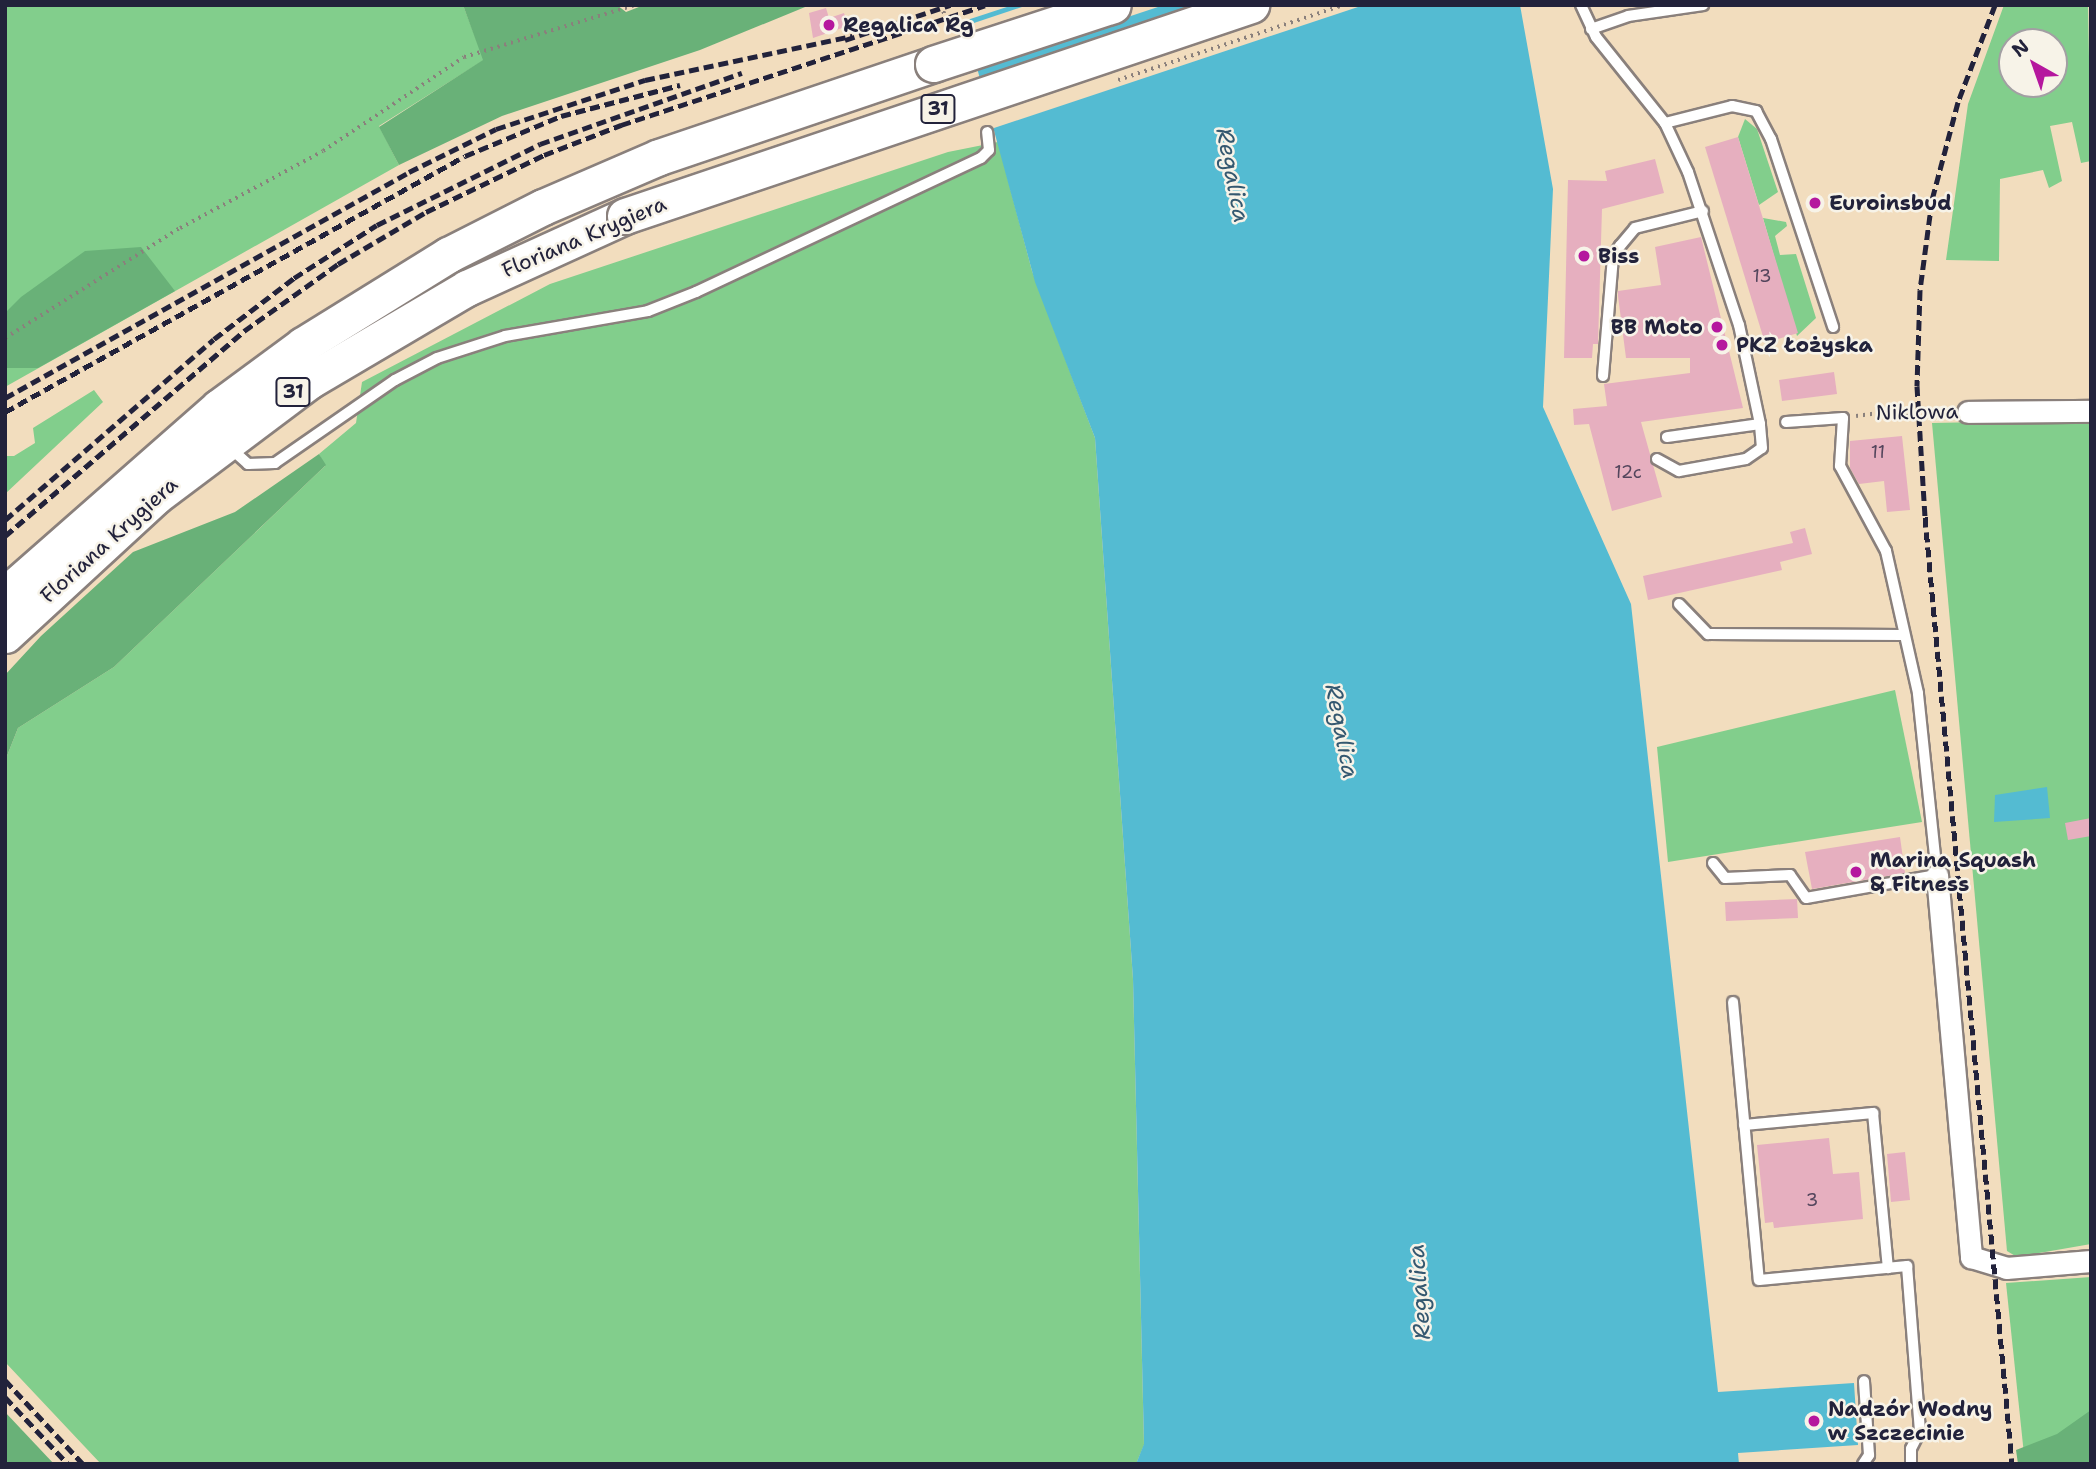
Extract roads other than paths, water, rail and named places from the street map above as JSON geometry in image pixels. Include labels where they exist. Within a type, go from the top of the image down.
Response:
[{"type":"main road","name":"Floriana Krygiera","points":[[5,595],[219,407],[303,345],[436,262],[626,170],[1113,5]]},
{"type":"main road","name":"Floriana Krygiera","points":[[5,635],[120,528],[224,442],[309,381],[419,314],[522,261],[625,216],[1251,5]]},
{"type":"street","name":"Niklowa","points":[[1968,412],[2091,411]]},
{"type":"street","points":[[1937,875],[1971,1257],[2006,1268],[2091,1261]]},
{"type":"lane","points":[[1581,5],[1591,29],[1665,123],[1703,211],[1739,325],[1760,425],[1762,448],[1746,459],[1679,471],[1657,459]]},
{"type":"lane","points":[[1591,29],[1649,11],[1703,5]]},
{"type":"lane","points":[[1665,123],[1732,106],[1756,111],[1771,139],[1833,327]]},
{"type":"lane","points":[[224,442],[248,464],[275,463],[418,368],[505,336],[611,321],[684,297],[981,158],[989,150],[987,132]]},
{"type":"lane","points":[[1603,376],[1614,257],[1620,246],[1635,228],[1703,211]]},
{"type":"lane","points":[[1713,863],[1725,878],[1790,876],[1806,898],[1937,875],[1918,693],[1886,551],[1840,466],[1843,418],[1786,422]]},
{"type":"lane","points":[[1667,437],[1760,425]]},
{"type":"lane","points":[[1679,604],[1707,634],[1903,635]]},
{"type":"lane","points":[[1733,1002],[1759,1280],[1907,1266],[1920,1431],[1911,1449],[1912,1464]]},
{"type":"lane","points":[[1745,1125],[1873,1113],[1888,1268]]},
{"type":"lane","points":[[1863,1464],[1869,1455],[1864,1381]]},
{"type":"water","name":"Regalica","points":[[960,5],[1520,5],[1553,189],[1543,407],[1631,604],[1718,1392],[1854,1383],[1858,1445],[1738,1453],[1739,1464],[1136,1464],[1144,1444],[1133,979],[1095,438],[1035,282]]},
{"type":"water","points":[[2047,787],[2050,818],[1994,822],[1995,795]]},
{"type":"railway","points":[[845,40],[950,5]]},
{"type":"railway","points":[[5,536],[244,331],[338,264],[426,212],[544,155],[621,125],[985,5]]},
{"type":"railway","points":[[1995,5],[1958,102],[1932,200],[1920,290],[1917,386],[1925,517],[2012,1464]]},
{"type":"railway","points":[[5,398],[409,172],[496,129],[645,80],[852,36]]},
{"type":"railway","points":[[5,520],[214,339],[294,278],[377,225],[540,144],[742,73]]},
{"type":"railway","points":[[5,412],[465,156],[561,116],[680,85]]},
{"type":"railway","points":[[5,1380],[83,1464]]},
{"type":"railway","points":[[5,1397],[68,1464]]},
{"type":"place","name":"Regalica Rg","points":[[829,25]]},
{"type":"place","name":"Euroinsbud","points":[[1815,203]]},
{"type":"place","name":"Biss","points":[[1584,256]]},
{"type":"place","name":"BB Moto","points":[[1717,327]]},
{"type":"place","name":"PKZ Łożyska","points":[[1722,345]]},
{"type":"place","name":"Marina Squash & Fitness","points":[[1856,872]]},
{"type":"place","name":"Nadzór Wodny w Szczecinie","points":[[1814,1421]]}]
